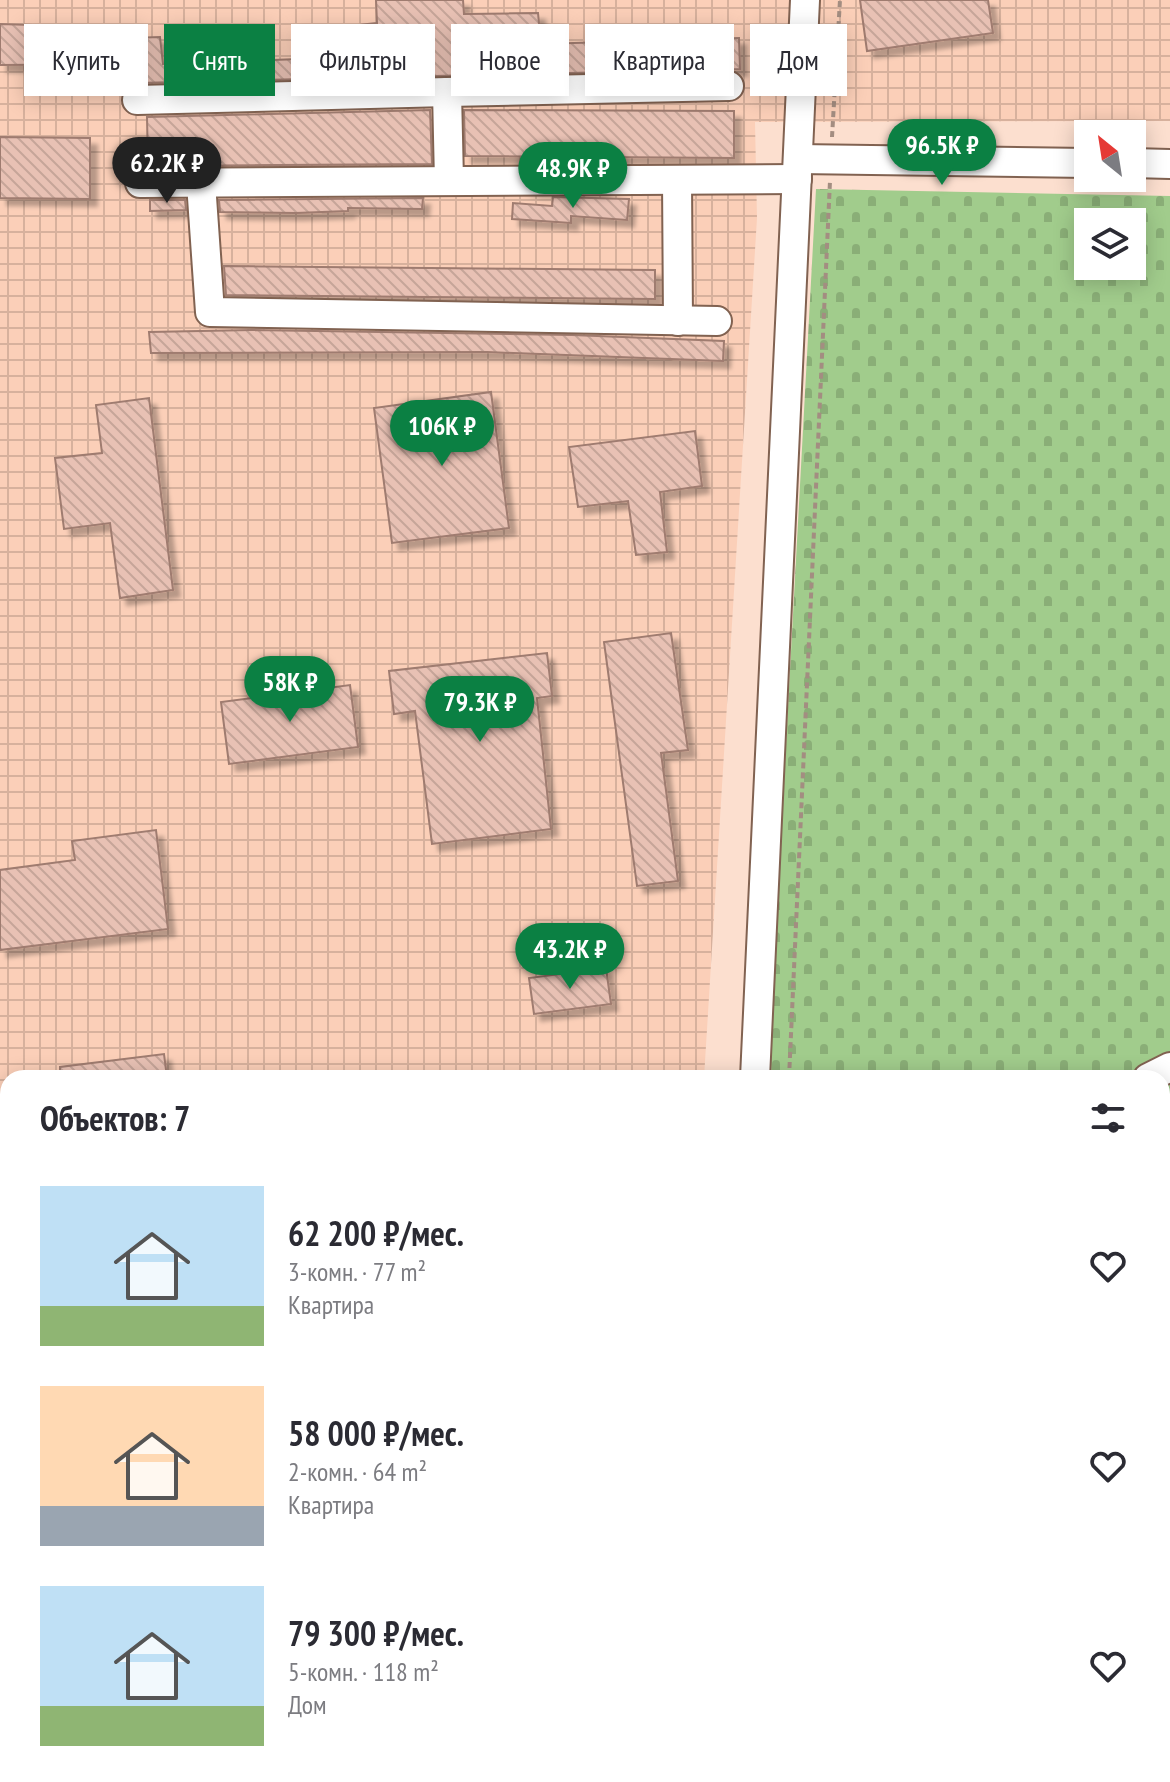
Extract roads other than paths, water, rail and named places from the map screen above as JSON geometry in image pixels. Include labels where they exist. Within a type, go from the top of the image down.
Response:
[{"type":"street","points":[[755,1070],[805,0]]},
{"type":"street","points":[[137,100],[585,89]]},
{"type":"street","points":[[447,92],[449,181]]},
{"type":"street","points":[[140,183],[677,180],[797,169],[831,160],[1074,163]]},
{"type":"street","points":[[1146,163],[1170,164]]},
{"type":"street","points":[[677,180],[678,321]]},
{"type":"street","points":[[201,183],[210,312],[717,321]]}]
